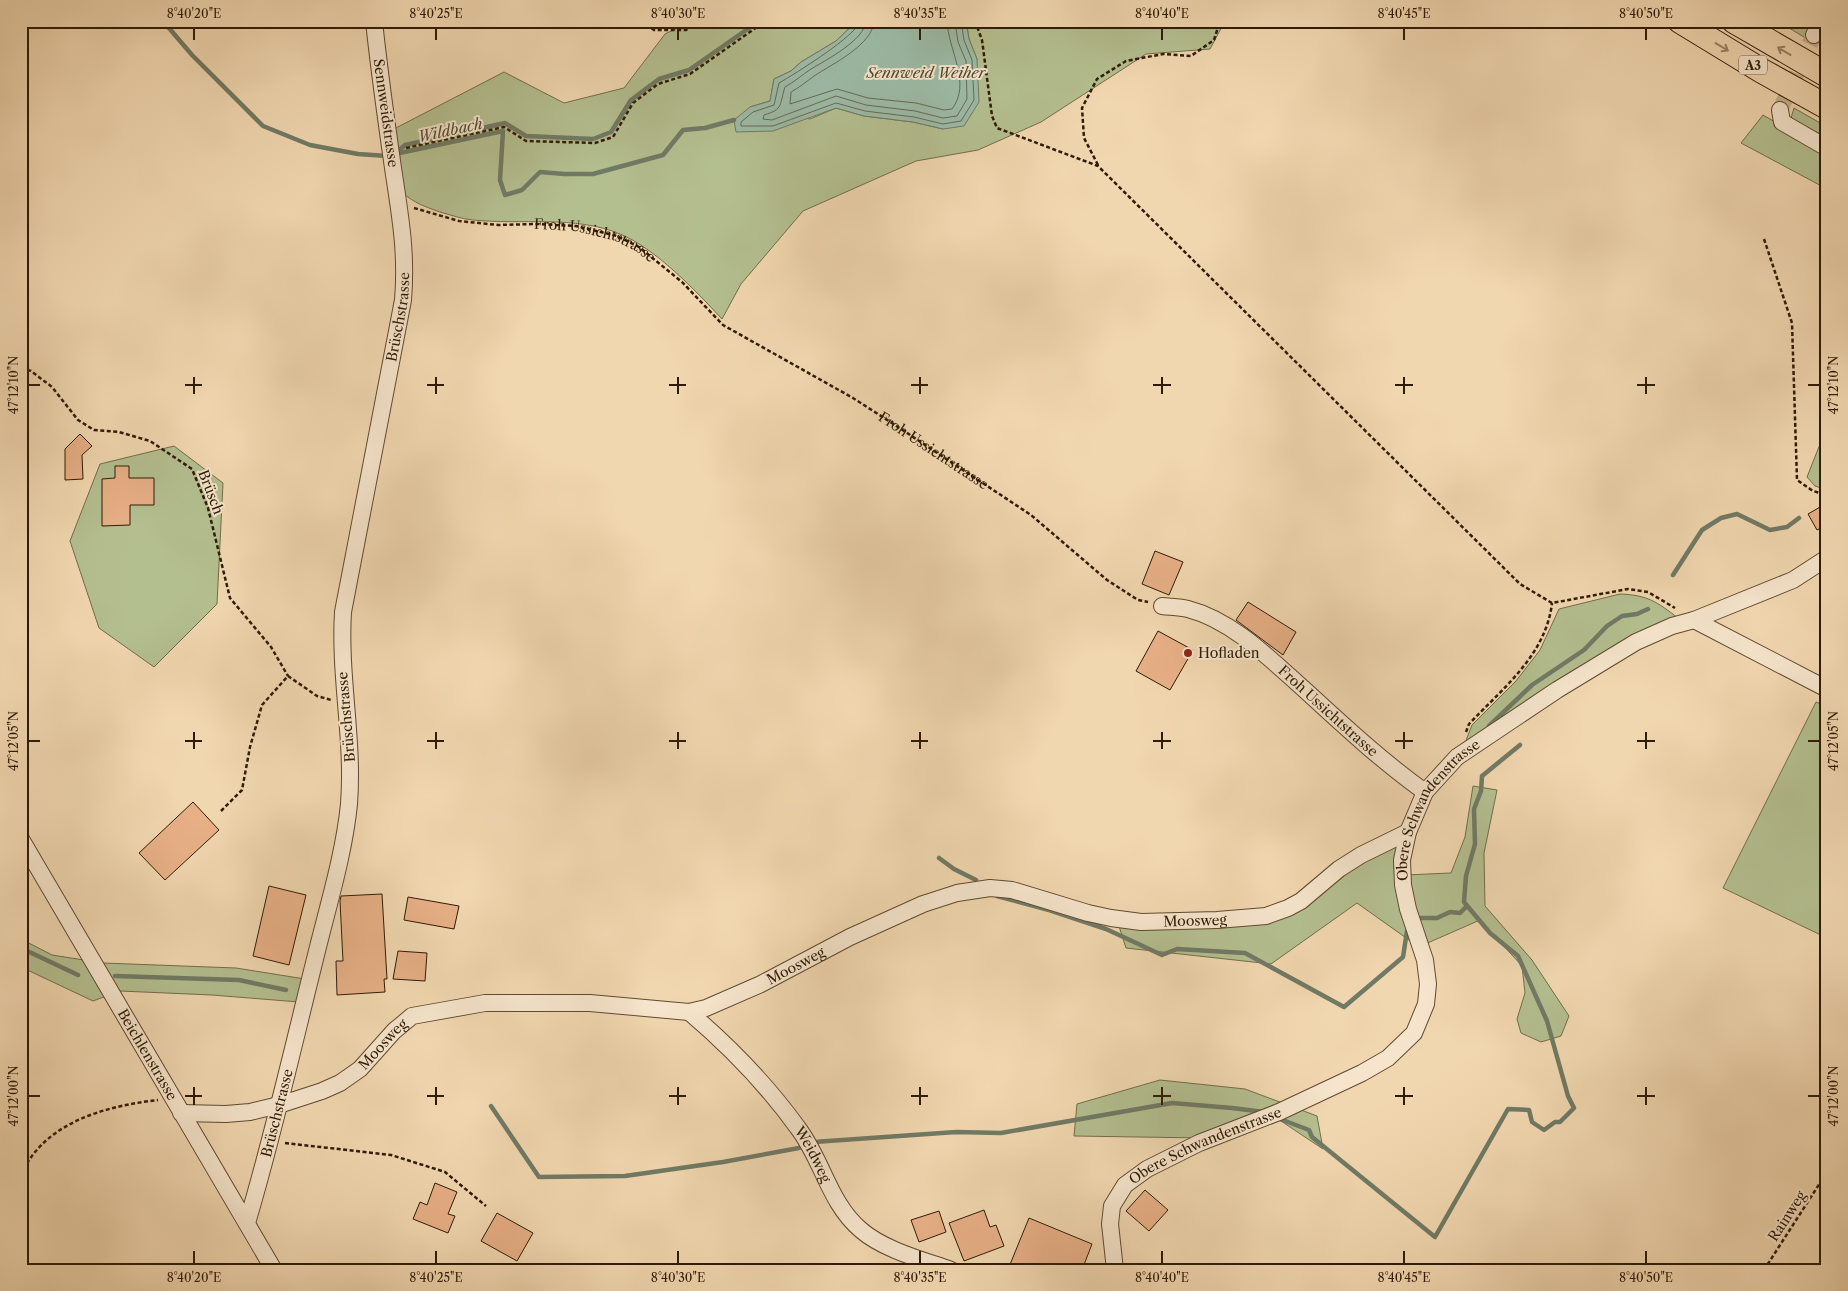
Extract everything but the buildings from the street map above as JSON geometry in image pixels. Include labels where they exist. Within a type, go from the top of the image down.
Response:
[{"type":"highway","name":"A3","points":[[1680,21],[1827,107]]},
{"type":"highway","name":"A3","points":[[1734,21],[1827,75]]},
{"type":"street","name":"Sennweidstrasse","points":[[374,21],[396,153],[400,204]]},
{"type":"street","points":[[1780,110],[1782,122],[1827,148]]},
{"type":"street","name":"Brüschstrasse","points":[[247,1223],[279,1105],[344,835],[350,779],[350,738],[341,640],[342,612],[403,300],[405,255],[400,204]]},
{"type":"street","name":"Obere Schwandenstrasse","points":[[1115,1270],[1110,1224],[1112,1206],[1124,1185],[1147,1169],[1199,1143],[1279,1112],[1362,1073],[1388,1058],[1414,1033],[1426,1004],[1428,984],[1425,960],[1402,885],[1402,860],[1408,832],[1425,792],[1457,757],[1558,690],[1636,642],[1672,626],[1694,620],[1793,580],[1827,558]]},
{"type":"street","name":"Froh Ussichtstrasse","points":[[1162,606],[1188,609],[1219,622],[1254,644],[1375,753],[1425,792]]},
{"type":"street","points":[[1694,620],[1827,689]]},
{"type":"street","name":"Moosweg","points":[[177,1106],[242,1113],[279,1105],[322,1091],[360,1069],[394,1031],[412,1016],[485,1004],[590,1003],[689,1012],[706,1008],[761,984],[850,938],[923,904],[957,893],[990,888],[1012,890],[1088,913],[1142,922],[1217,920],[1266,916],[1301,901],[1339,869],[1361,855],[1408,832]]},
{"type":"street","name":"Beichlenstrasse","points":[[21,839],[274,1270]]},
{"type":"street","name":"Weidweg","points":[[689,1012],[710,1030],[755,1077],[799,1128],[836,1201],[846,1216],[862,1232],[882,1244],[951,1270]]},
{"type":"path","points":[[641,21],[654,30],[686,30],[701,21]]},
{"type":"path","points":[[396,153],[504,126],[526,141],[595,143],[613,137],[633,103],[658,84],[690,74],[757,27],[770,21]]},
{"type":"path","points":[[976,21],[982,40],[992,116],[997,128],[1098,166]]},
{"type":"path","points":[[1220,21],[1214,40],[1191,56],[1163,54],[1126,60],[1097,79],[1082,108],[1084,138],[1098,166],[1520,584],[1552,604],[1628,589],[1648,592],[1694,620]]},
{"type":"path","name":"Froh Ussichtstrasse","points":[[400,204],[459,221],[498,225],[576,226],[617,236],[639,247],[682,282],[723,325],[807,372],[895,425],[1031,515],[1120,589],[1138,600],[1162,606]]},
{"type":"path","points":[[1764,239],[1792,323],[1798,480],[1813,491],[1827,495]]},
{"type":"path","name":"Brüsch","points":[[21,368],[30,371],[52,387],[78,420],[94,430],[119,432],[150,441],[192,469],[208,508],[230,598],[270,648],[288,676]]},
{"type":"path","points":[[1457,757],[1469,724],[1533,655],[1542,640],[1550,619],[1552,604]]},
{"type":"path","points":[[221,811],[242,790],[250,747],[262,705],[288,676],[317,696],[346,705]]},
{"type":"path","points":[[21,1175],[36,1150],[52,1135],[76,1121],[102,1110],[135,1103],[177,1106]]},
{"type":"path","points":[[270,1140],[391,1155],[445,1172],[486,1206]]},
{"type":"path","name":"Rainweg","points":[[1764,1270],[1827,1172]]},
{"type":"shaded area","points":[[692,21],[857,21],[836,41],[801,62],[791,71],[774,79],[770,101],[750,107],[810,119],[836,108],[864,116],[913,122],[943,129],[977,59],[969,39],[966,21],[1225,21],[1210,49],[1146,54],[1041,122],[978,150],[916,161],[803,211],[741,284],[722,319],[688,283],[661,260],[647,249],[620,234],[585,224],[465,219],[425,206],[403,193],[392,130],[504,72],[564,103],[624,88],[665,34]]},
{"type":"shaded area","points":[[1778,21],[1807,21],[1811,28],[1807,39]]},
{"type":"shaded area","points":[[1794,108],[1827,127],[1827,138],[1791,118]]},
{"type":"shaded area","points":[[1763,115],[1827,152],[1827,189],[1741,143]]},
{"type":"shaded area","points":[[1827,388],[1827,490],[1815,486],[1807,477],[1826,429]]},
{"type":"shaded area","points":[[174,446],[223,483],[217,604],[154,667],[99,628],[70,541],[100,464]]},
{"type":"shaded area","points":[[1620,594],[1652,600],[1678,618],[1463,748],[1472,725],[1516,681],[1540,650],[1559,609]]},
{"type":"shaded area","points":[[1816,702],[1827,706],[1827,938],[1723,888]]},
{"type":"shaded area","points":[[1473,786],[1497,790],[1484,853],[1485,906],[1532,960],[1569,1016],[1561,1036],[1541,1042],[1521,1033],[1517,1019],[1525,993],[1522,966],[1480,920],[1423,945],[1416,945],[1357,903],[1271,964],[1126,948],[1118,923],[1267,919],[1343,870],[1404,838],[1405,875],[1451,873],[1465,837]]},
{"type":"shaded area","points":[[21,939],[52,955],[103,963],[236,968],[305,979],[299,1002],[212,995],[120,991],[93,1001],[21,967]]},
{"type":"shaded area","points":[[1160,1080],[1245,1089],[1317,1116],[1323,1149],[1275,1117],[1204,1138],[1074,1136],[1077,1104]]},
{"type":"water","name":"Sennweid Weiher","points":[[857,21],[966,21],[969,39],[977,59],[979,102],[964,126],[943,129],[913,122],[864,116],[836,108],[773,131],[736,132],[734,120],[750,107],[770,101],[774,79],[791,71],[801,62],[836,41]]},
{"type":"waterway","name":"Wildbach","points":[[163,21],[192,55],[263,126],[310,145],[358,154],[387,156]]},
{"type":"waterway","points":[[395,154],[405,145],[505,123],[526,136],[593,139],[611,132],[631,100],[659,79],[689,70],[759,21]]},
{"type":"waterway","name":"Wildbach","points":[[395,154],[503,131],[500,180],[505,195],[522,190],[540,172],[593,174],[663,155],[683,130],[705,128],[734,120]]},
{"type":"waterway","points":[[1673,575],[1702,530],[1721,518],[1737,514],[1770,530],[1787,527],[1799,518]]},
{"type":"waterway","points":[[1489,726],[1532,685],[1584,650],[1607,626],[1622,616],[1637,614],[1648,609]]},
{"type":"waterway","points":[[1280,1119],[1309,1130],[1312,1137],[1435,1237],[1508,1109],[1529,1110],[1532,1122],[1544,1130],[1555,1122],[1560,1122],[1574,1108],[1568,1096],[1547,1021],[1518,956],[1490,933],[1464,902],[1466,876],[1475,844],[1474,809],[1481,791],[1482,776],[1520,745]]},
{"type":"waterway","points":[[939,858],[954,869],[976,880]]},
{"type":"waterway","points":[[997,896],[1049,910],[1106,929],[1162,955],[1177,949],[1245,953],[1344,1007],[1403,957],[1407,931]]},
{"type":"waterway","points":[[1418,918],[1437,918],[1450,912],[1460,913],[1467,906]]},
{"type":"waterway","points":[[21,948],[78,975]]},
{"type":"waterway","points":[[115,976],[239,980],[286,990]]},
{"type":"waterway","points":[[814,1142],[956,1132],[1001,1133],[1172,1103],[1264,1112]]},
{"type":"waterway","points":[[491,1106],[539,1177],[625,1176],[723,1162],[799,1148],[805,1145]]},
{"type":"tunnel","points":[[1780,110],[1814,35]]},
{"type":"place","name":"Hofladen","points":[[1188,653]]}]
